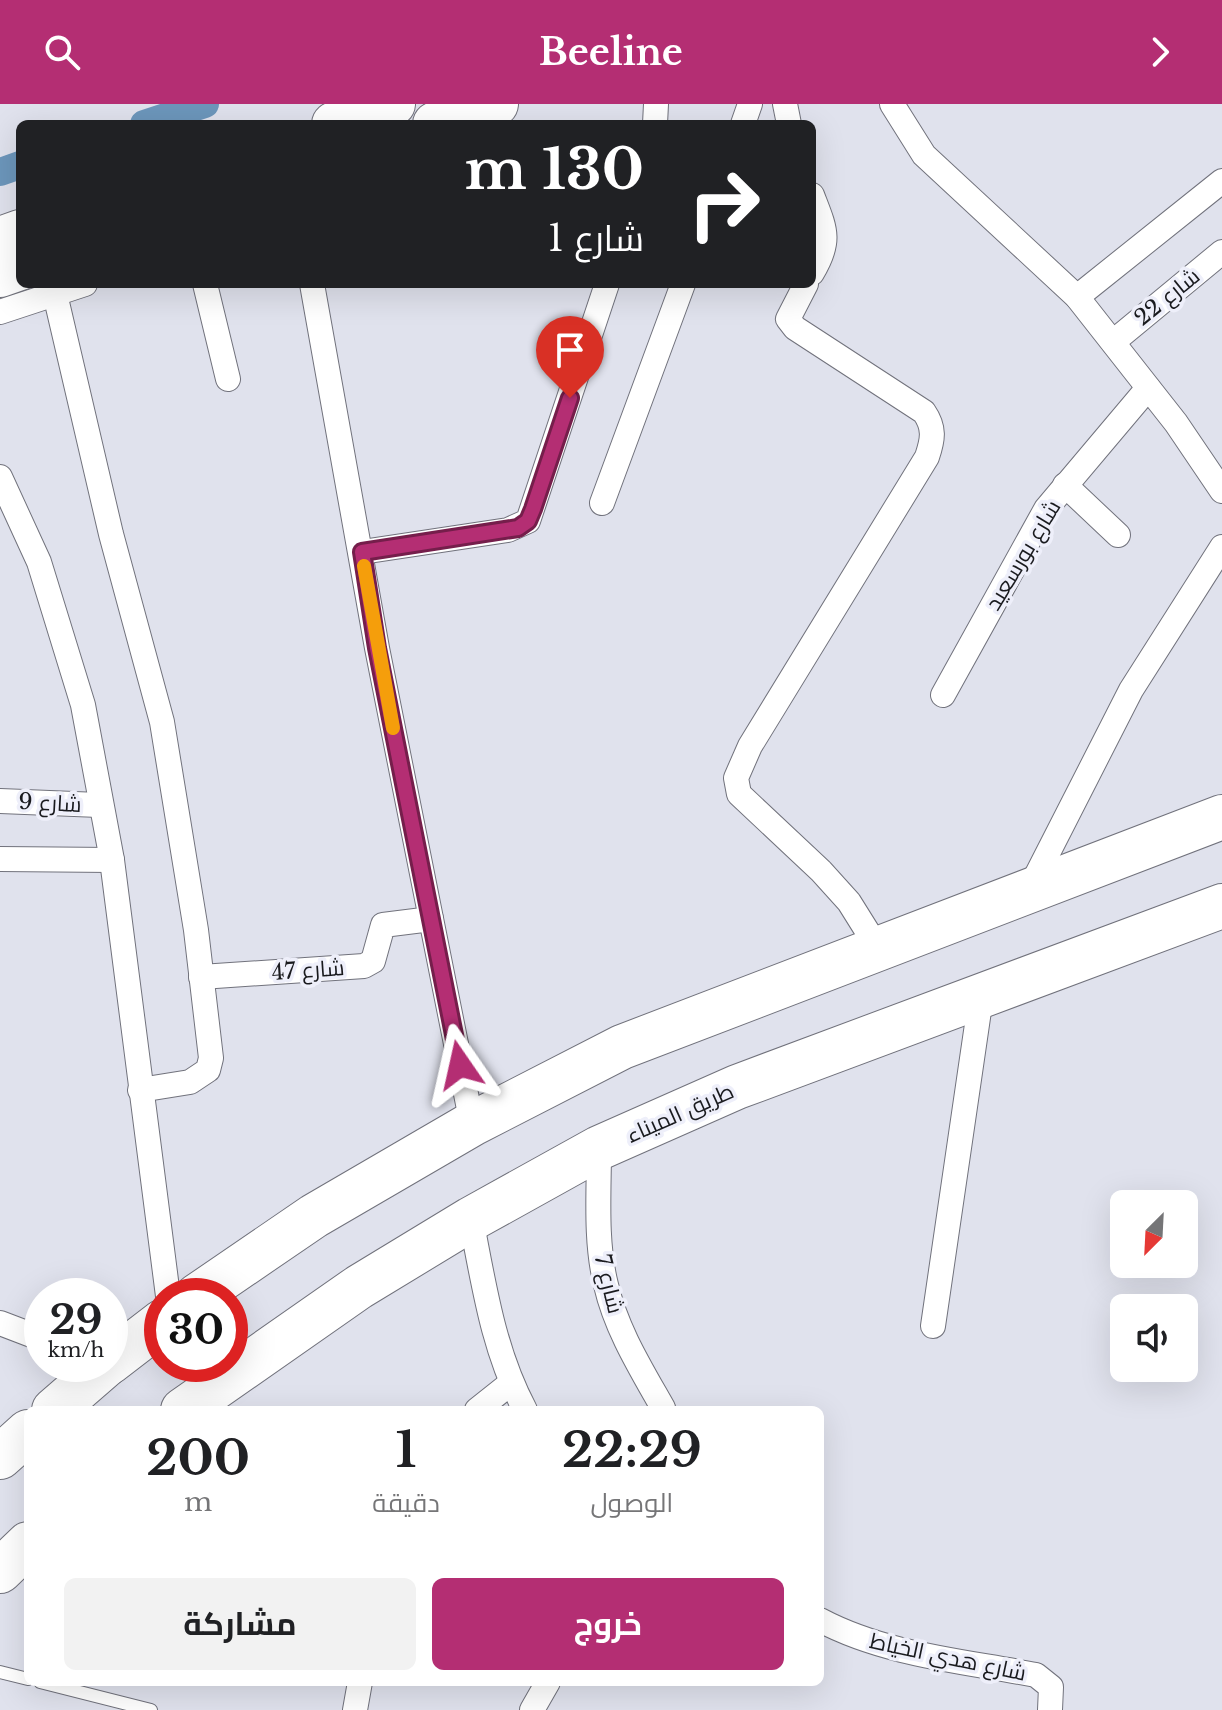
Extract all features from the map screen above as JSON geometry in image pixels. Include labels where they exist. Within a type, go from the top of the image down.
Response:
[{"type":"highway","points":[[346,120],[393,104]]},
{"type":"highway","points":[[447,120],[496,104]]},
{"type":"highway","points":[[223,1278],[314,1216],[472,1124],[622,1047],[1222,817]]},
{"type":"highway","name":"طريق الميناء","points":[[189,1406],[301,1325],[471,1219],[599,1148],[737,1087],[1222,906]]},
{"type":"highway","points":[[128,1348],[144,1336]]},
{"type":"highway","points":[[59,1406],[87,1382]]},
{"type":"highway","points":[[0,1457],[24,1436]]},
{"type":"highway","points":[[0,1571],[24,1548]]},
{"type":"street","points":[[892,104],[924,155],[1077,297],[1222,491]]},
{"type":"street","points":[[1077,297],[1222,181]]},
{"type":"street","points":[[816,206],[825,230],[826,247],[816,266]]},
{"type":"street","name":"شارع 22","points":[[1113,342],[1222,252]]},
{"type":"street","points":[[0,312],[73,288]]},
{"type":"street","points":[[206,288],[228,379]]},
{"type":"street","points":[[313,288],[377,648],[472,1124]]},
{"type":"street","points":[[362,552],[518,528],[528,521],[606,288]]},
{"type":"street","points":[[602,503],[682,288]]},
{"type":"street","points":[[804,288],[788,319],[795,328],[924,412],[933,425],[933,442],[927,457],[750,746],[736,778],[739,794],[849,902],[879,950]]},
{"type":"street","points":[[55,294],[111,534],[162,722],[211,1058],[208,1070],[190,1082],[140,1090]]},
{"type":"street","name":"شارع بورسعيد","points":[[943,695],[1041,517],[1148,388]]},
{"type":"street","points":[[0,477],[6,505],[39,562],[83,705],[99,805],[112,860],[166,1278]]},
{"type":"street","points":[[1065,485],[1118,535]]},
{"type":"street","points":[[1029,890],[1131,690],[1222,547]]},
{"type":"street","name":"شارع 9","points":[[0,801],[99,805]]},
{"type":"street","points":[[0,859],[112,860]]},
{"type":"street","name":"شارع 47","points":[[201,977],[364,966],[373,961],[383,925],[431,919]]},
{"type":"street","points":[[933,1326],[981,997]]},
{"type":"street","name":"شارع 7","points":[[599,1148],[600,1246],[606,1287],[628,1343],[662,1406]]},
{"type":"street","points":[[471,1219],[494,1334],[511,1383],[523,1406]]},
{"type":"street","points":[[0,1323],[24,1332]]},
{"type":"street","points":[[482,1406],[511,1383]]},
{"type":"street","name":"شارع هدي الخياط","points":[[824,1622],[880,1644],[1036,1675],[1046,1679],[1051,1687],[1050,1710]]},
{"type":"street","points":[[355,1710],[359,1686]]},
{"type":"street","points":[[532,1710],[546,1686]]},
{"type":"lane","points":[[0,1672],[24,1678]]},
{"type":"lane","points":[[56,1686],[151,1710]]},
{"type":"waterway","points":[[156,120],[205,104]]},
{"type":"waterway","points":[[0,172],[16,166]]},
{"type":"slow traffic","points":[[364,566],[393,728]]},
{"type":"route","points":[[460,1065],[377,648],[362,552],[518,528],[528,521],[570,398]]}]
